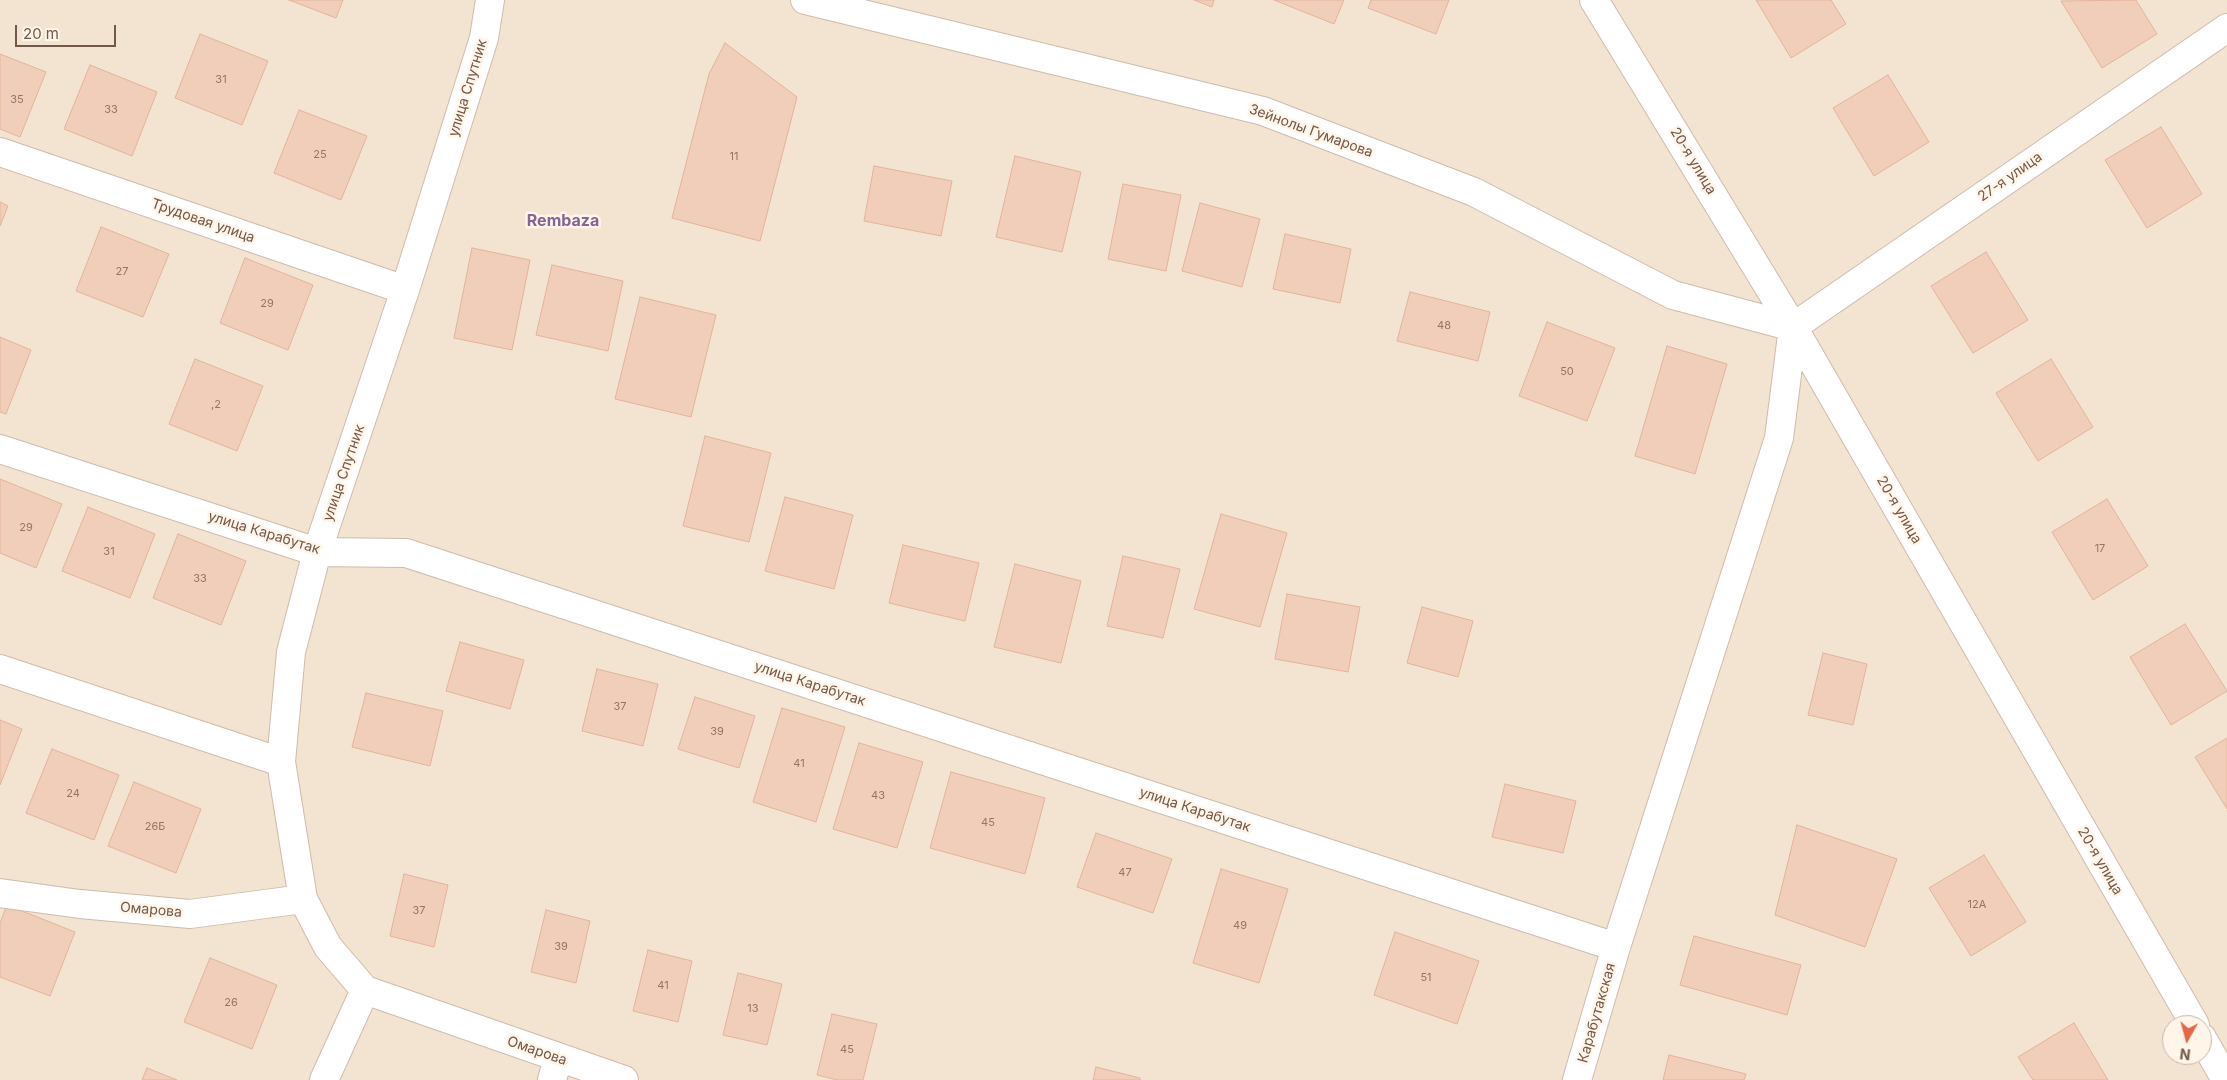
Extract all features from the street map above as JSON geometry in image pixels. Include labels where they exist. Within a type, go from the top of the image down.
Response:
[{"type":"street","name":"улица Спутник","points":[[365,990],[328,947],[303,899],[281,762],[291,652],[317,552],[405,290],[484,38],[490,0]]},
{"type":"street","name":"Зейнолы Гумарова","points":[[805,0],[1263,111],[1474,192],[1673,295],[1794,327]]},
{"type":"street","name":"20-я улица","points":[[1594,0],[1794,327],[2188,1015]]},
{"type":"street","name":"27-я улица","points":[[1794,327],[2227,28]]},
{"type":"street","name":"Трудовая улица","points":[[0,152],[405,290]]},
{"type":"street","name":"Карабутакская","points":[[1577,1080],[1616,947],[1779,438],[1794,327]]},
{"type":"street","name":"улица Карабутак","points":[[0,448],[317,552],[406,552],[1616,947]]},
{"type":"street","points":[[0,669],[281,762]]},
{"type":"street","name":"Омарова","points":[[0,893],[80,904],[190,914],[303,899]]},
{"type":"street","points":[[324,1080],[365,990]]},
{"type":"street","name":"Омарова","points":[[365,990],[555,1069],[624,1080]]},
{"type":"street","points":[[2212,1056],[2226,1080]]},
{"type":"shaded area","points":[[0,0],[2227,0],[2227,1080],[0,1080]]},
{"type":"building","points":[[289,0],[343,0],[336,18]]},
{"type":"building","points":[[1194,0],[1214,0],[1212,7]]},
{"type":"building","points":[[1274,0],[1344,0],[1334,24]]},
{"type":"building","points":[[1371,0],[1449,0],[1436,34],[1368,8]]},
{"type":"building","points":[[1756,0],[1831,0],[1846,24],[1791,58]]},
{"type":"building","points":[[2136,0],[2157,34],[2102,68],[2061,1]]},
{"type":"building","points":[[200,34],[268,61],[242,125],[175,98]]},
{"type":"building","points":[[725,43],[797,97],[760,241],[672,218],[709,74]]},
{"type":"building","points":[[0,54],[46,72],[20,137],[0,129]]},
{"type":"building","points":[[90,65],[157,92],[132,156],[64,129]]},
{"type":"building","points":[[1888,75],[1929,142],[1874,176],[1833,108]]},
{"type":"building","points":[[299,110],[367,136],[341,200],[274,173]]},
{"type":"building","points":[[2161,127],[2202,194],[2147,228],[2105,160]]},
{"type":"building","points":[[1015,156],[1081,172],[1062,252],[996,237]]},
{"type":"building","points":[[874,166],[952,181],[941,236],[864,221]]},
{"type":"building","points":[[1123,184],[1181,195],[1166,271],[1108,259]]},
{"type":"building","points":[[0,202],[8,206],[0,226]]},
{"type":"building","points":[[1200,203],[1260,219],[1242,287],[1182,271]]},
{"type":"building","points":[[101,227],[169,254],[143,317],[76,291]]},
{"type":"building","points":[[1285,234],[1351,249],[1340,303],[1273,289]]},
{"type":"building","points":[[472,248],[530,260],[512,350],[454,338]]},
{"type":"building","points":[[1986,252],[2028,320],[1973,353],[1931,286]]},
{"type":"building","points":[[245,258],[313,285],[288,350],[220,323]]},
{"type":"building","points":[[552,265],[623,281],[608,351],[536,335]]},
{"type":"building","points":[[1410,292],[1490,312],[1478,361],[1397,341]]},
{"type":"building","points":[[640,297],[716,315],[691,417],[615,399]]},
{"type":"building","points":[[1547,322],[1615,348],[1587,421],[1519,396]]},
{"type":"building","points":[[0,337],[31,350],[6,414],[0,412]]},
{"type":"building","points":[[1667,346],[1727,364],[1695,474],[1635,456]]},
{"type":"building","points":[[195,359],[263,386],[237,451],[169,424]]},
{"type":"building","points":[[2051,359],[2093,427],[2038,461],[1996,393]]},
{"type":"building","points":[[705,436],[771,453],[749,542],[683,526]]},
{"type":"building","points":[[0,479],[62,504],[36,568],[0,553]]},
{"type":"building","points":[[785,497],[853,515],[834,589],[765,571]]},
{"type":"building","points":[[2107,499],[2148,566],[2093,600],[2052,532]]},
{"type":"building","points":[[88,507],[155,534],[130,598],[62,571]]},
{"type":"building","points":[[1221,514],[1287,533],[1260,627],[1194,609]]},
{"type":"building","points":[[178,534],[246,561],[221,625],[153,598]]},
{"type":"building","points":[[903,545],[979,563],[965,621],[889,603]]},
{"type":"building","points":[[1123,556],[1180,569],[1163,638],[1107,626]]},
{"type":"building","points":[[1015,564],[1081,581],[1061,663],[994,647]]},
{"type":"building","points":[[1287,594],[1360,607],[1348,672],[1275,659]]},
{"type":"building","points":[[1422,607],[1473,621],[1458,677],[1407,663]]},
{"type":"building","points":[[2185,624],[2227,691],[2171,725],[2130,657]]},
{"type":"building","points":[[460,642],[524,660],[510,709],[446,691]]},
{"type":"building","points":[[1823,653],[1867,664],[1853,725],[1808,715]]},
{"type":"building","points":[[597,669],[658,684],[643,746],[582,731]]},
{"type":"building","points":[[366,693],[443,711],[430,766],[352,747]]},
{"type":"building","points":[[695,697],[755,716],[739,768],[678,749]]},
{"type":"building","points":[[782,708],[845,727],[816,822],[753,802]]},
{"type":"building","points":[[0,720],[22,729],[0,785]]},
{"type":"building","points":[[2227,738],[2227,809],[2195,757]]},
{"type":"building","points":[[859,743],[923,762],[897,848],[833,829]]},
{"type":"building","points":[[52,749],[119,775],[94,840],[26,813]]},
{"type":"building","points":[[951,772],[1045,798],[1025,874],[930,848]]},
{"type":"building","points":[[134,782],[201,809],[176,873],[108,846]]},
{"type":"building","points":[[1505,784],[1576,801],[1563,853],[1492,837]]},
{"type":"building","points":[[1797,825],[1897,859],[1865,947],[1775,915]]},
{"type":"building","points":[[1096,833],[1172,859],[1153,913],[1077,887]]},
{"type":"building","points":[[1984,855],[2026,922],[1971,956],[1929,888]]},
{"type":"building","points":[[1221,869],[1288,889],[1259,983],[1193,963]]},
{"type":"building","points":[[404,874],[448,885],[434,947],[390,936]]},
{"type":"building","points":[[7,905],[75,932],[50,996],[0,977],[0,923]]},
{"type":"building","points":[[546,910],[590,921],[576,983],[531,972]]},
{"type":"building","points":[[1395,932],[1479,961],[1457,1024],[1374,995]]},
{"type":"building","points":[[1694,936],[1801,965],[1787,1015],[1680,985]]},
{"type":"building","points":[[648,950],[692,961],[678,1022],[633,1011]]},
{"type":"building","points":[[210,958],[277,985],[252,1049],[184,1022]]},
{"type":"building","points":[[738,973],[782,984],[767,1045],[723,1035]]},
{"type":"building","points":[[832,1014],[877,1024],[863,1080],[837,1080],[817,1075]]},
{"type":"building","points":[[2074,1023],[2108,1080],[2033,1080],[2018,1057]]},
{"type":"building","points":[[1669,1055],[1746,1074],[1744,1080],[1663,1080]]},
{"type":"building","points":[[1096,1067],[1140,1078],[1140,1080],[1093,1080]]},
{"type":"building","points":[[147,1068],[177,1080],[142,1080]]},
{"type":"district","name":"Rembaza","points":[[563,221]]}]
